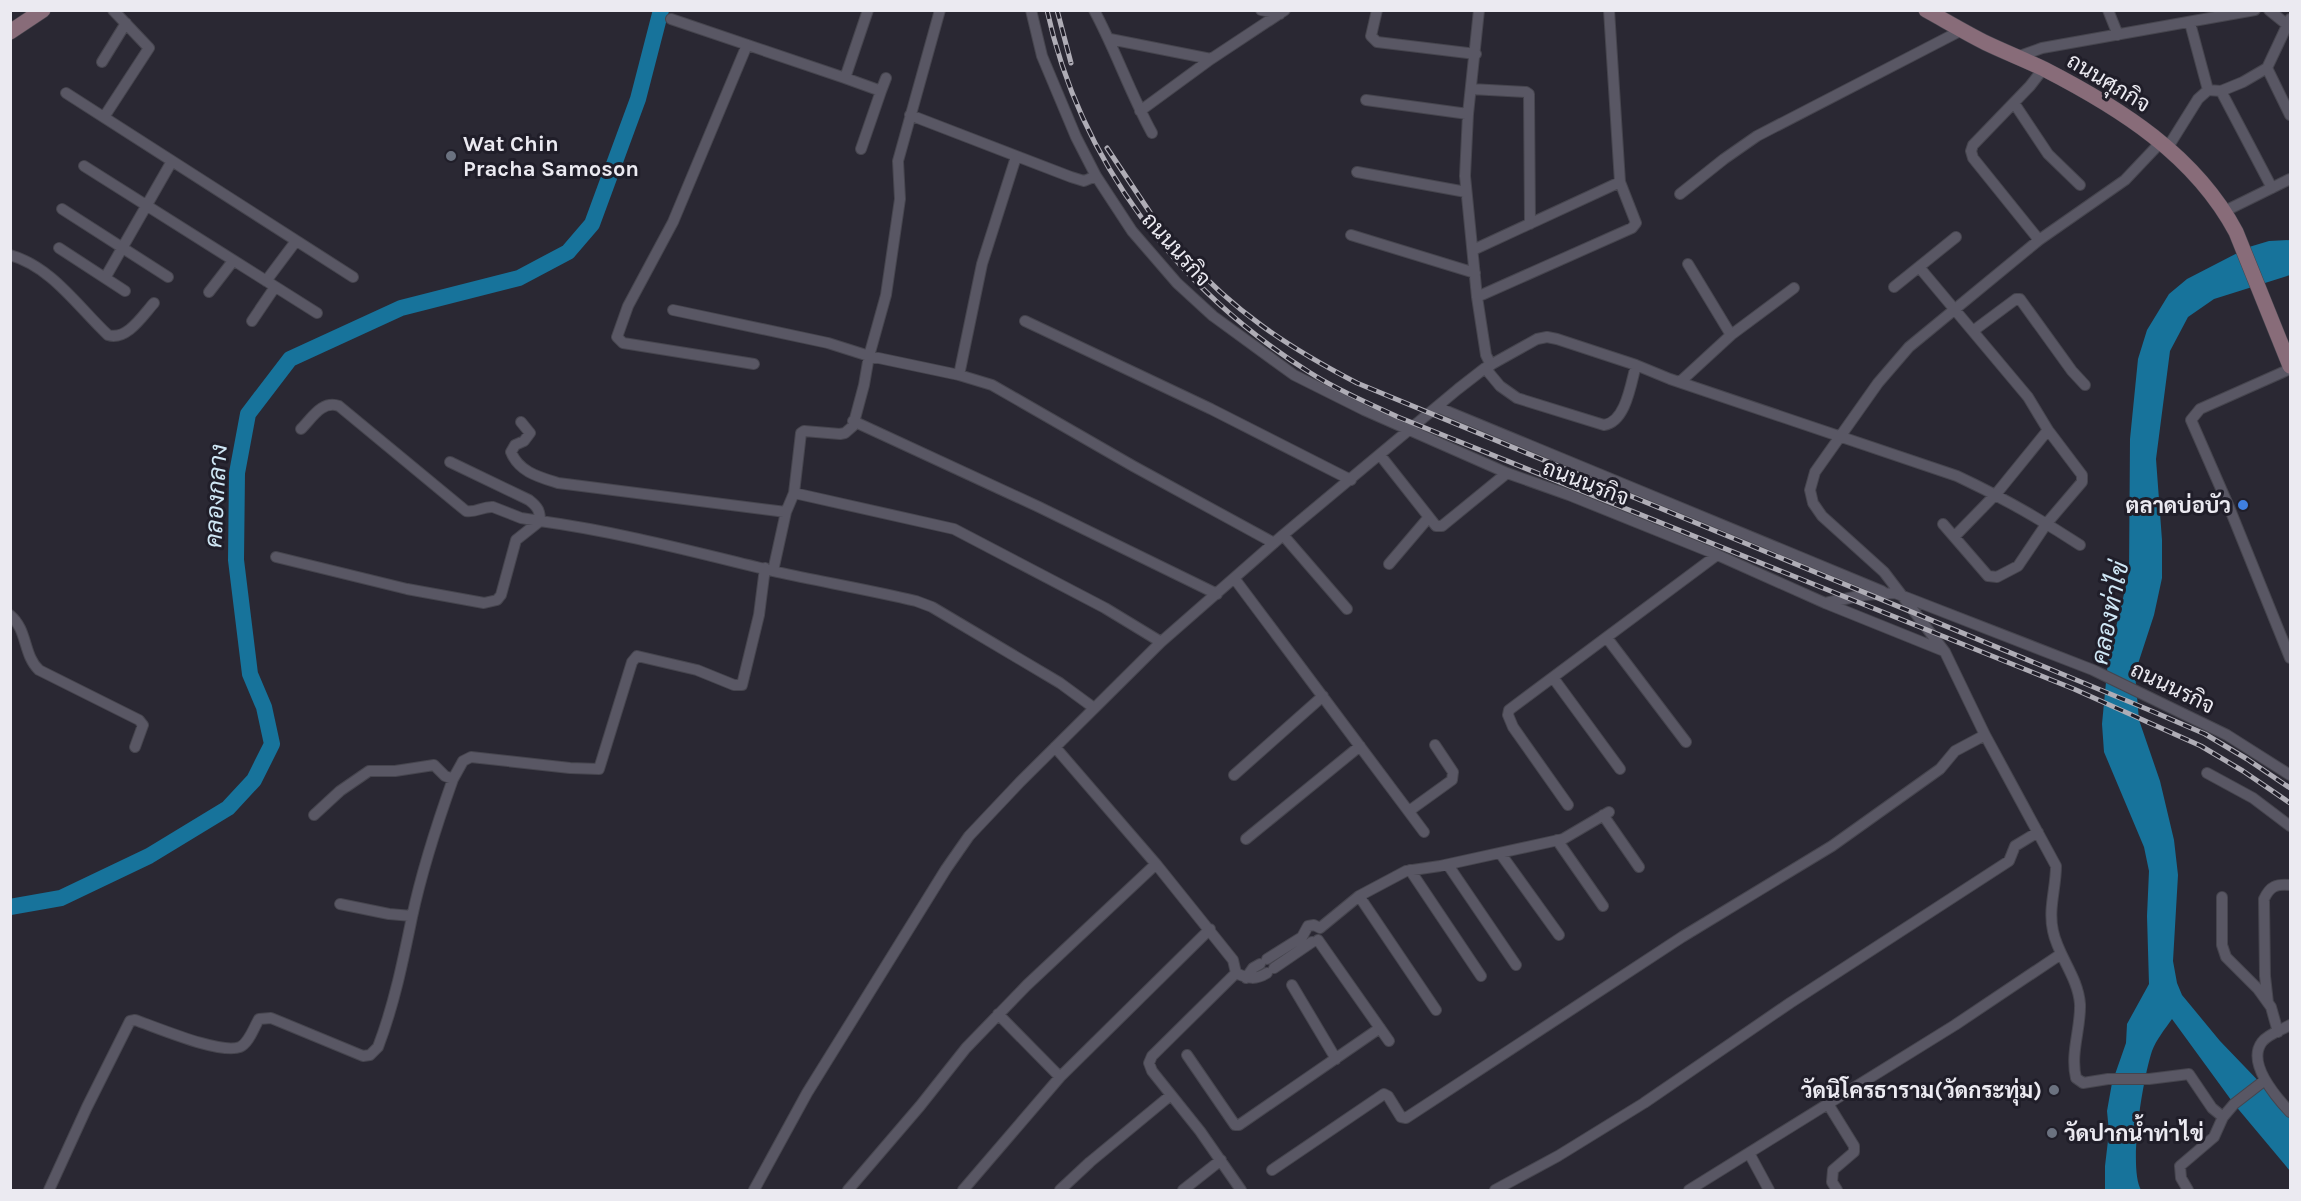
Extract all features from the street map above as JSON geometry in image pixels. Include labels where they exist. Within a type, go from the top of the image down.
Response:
[{"type":"main road","points":[[10,32],[43,10]]},
{"type":"main road","name":"ถนนศุภกิจ","points":[[1926,10],[2043,69],[2129,118],[2165,144],[2193,172],[2225,212],[2236,232],[2265,301],[2290,368]]},
{"type":"street","points":[[104,117],[149,48],[112,10]]},
{"type":"street","points":[[845,78],[868,10]]},
{"type":"street","points":[[50,1191],[87,1107],[130,1021],[135,1020],[210,1046],[230,1048],[241,1047],[246,1042],[259,1019],[271,1018],[363,1056],[370,1055],[378,1047],[404,962],[412,916],[430,848],[453,779],[463,761],[471,757],[599,769],[632,662],[637,656],[697,670],[734,685],[742,685],[769,569],[794,493],[801,433],[804,431],[845,433],[853,426],[864,385],[868,356],[886,295],[900,199],[898,161],[940,10]]},
{"type":"street","name":"ถนนนรกิจ","points":[[1031,10],[1046,65],[1076,137],[1096,176],[1132,231],[1177,283],[1213,316],[1259,351],[1309,384],[1508,473],[1717,555],[1825,603],[1864,595],[1885,593],[1902,595],[2093,670],[2227,735],[2290,775]]},
{"type":"street","points":[[1094,10],[1110,39],[1140,111],[1152,133]]},
{"type":"street","points":[[1261,10],[1283,12]]},
{"type":"street","points":[[1377,10],[1371,36],[1377,42],[1476,54]]},
{"type":"street","points":[[1479,10],[1468,114],[1466,192],[1477,297],[1488,367],[1500,386],[1517,398],[1604,425],[1616,420],[1622,411],[1636,365]]},
{"type":"street","points":[[1477,297],[1632,228],[1636,223],[1620,182],[1609,10]]},
{"type":"street","points":[[2108,10],[2118,35]]},
{"type":"street","points":[[2017,57],[2042,48],[2255,10]]},
{"type":"street","points":[[2223,1117],[2212,1108],[2189,1074],[2150,1079],[2108,1079],[2083,1083],[2076,1078],[2075,1041],[2080,1006],[2078,988],[2061,954],[2053,931],[2050,911],[2056,881],[2056,866],[1985,735],[1946,652],[1884,572],[1822,516],[1813,503],[1810,490],[1815,472],[1839,436],[1878,383],[1909,347],[2039,240],[2109,194],[2165,144],[2198,99],[2208,90],[2221,91],[2267,68],[2290,24],[2270,10]]},
{"type":"street","points":[[1140,111],[1211,59],[1283,12]]},
{"type":"street","points":[[672,19],[880,91]]},
{"type":"street","points":[[2190,22],[2208,90]]},
{"type":"street","points":[[102,62],[126,23]]},
{"type":"street","points":[[1680,194],[1757,136],[1962,30]]},
{"type":"street","points":[[1110,39],[1211,59]]},
{"type":"street","points":[[747,45],[674,222],[628,306],[617,337],[623,344],[754,364]]},
{"type":"street","points":[[2267,68],[2290,115]]},
{"type":"street","points":[[2039,240],[1973,158],[1971,151],[1973,145],[2043,69]]},
{"type":"street","points":[[861,149],[886,78]]},
{"type":"street","points":[[1471,89],[1529,94],[1530,224]]},
{"type":"street","points":[[2221,91],[2272,188]]},
{"type":"street","points":[[66,93],[353,277]]},
{"type":"street","points":[[1366,100],[1468,114]]},
{"type":"street","points":[[2014,103],[2048,153],[2080,185]]},
{"type":"street","points":[[910,116],[1084,181],[1096,176]]},
{"type":"street","points":[[959,375],[982,264],[1016,157]]},
{"type":"street","points":[[105,278],[172,161]]},
{"type":"street","points":[[84,166],[317,313]]},
{"type":"street","points":[[1357,172],[1466,192]]},
{"type":"street","points":[[2225,212],[2290,179]]},
{"type":"street","points":[[1473,250],[1620,182]]},
{"type":"street","points":[[62,210],[168,277]]},
{"type":"street","points":[[1351,235],[1475,273]]},
{"type":"street","points":[[1894,287],[1956,237]]},
{"type":"street","points":[[252,321],[296,241]]},
{"type":"street","points":[[59,248],[125,291]]},
{"type":"street","points":[[10,255],[33,264],[49,276],[108,335],[115,338],[125,334],[154,303]]},
{"type":"street","points":[[210,292],[234,261]]},
{"type":"street","points":[[1688,264],[1731,335]]},
{"type":"street","points":[[1919,267],[2028,397],[2048,430],[2082,475],[2082,482],[2047,523],[2018,566],[1997,578],[1988,576],[1943,524]]},
{"type":"street","points":[[1681,381],[1731,335],[1794,288]]},
{"type":"street","points":[[1972,331],[2016,299],[2020,299],[2072,371],[2085,385]]},
{"type":"street","points":[[673,310],[828,343],[868,356],[959,375],[992,385],[1274,543]]},
{"type":"street","points":[[1025,321],[1211,409],[1351,480]]},
{"type":"street","points":[[754,1191],[807,1093],[946,869],[969,836],[1161,642],[1283,535],[1488,367],[1538,339],[1546,337],[1636,365],[1957,476],[1996,494],[2047,523],[2080,546]]},
{"type":"street","points":[[2290,368],[2200,409],[2191,420],[2290,658]]},
{"type":"street","points":[[301,429],[325,405],[339,406],[466,511],[472,512],[488,506],[493,507],[521,518],[667,544],[899,597],[932,608],[1060,683],[1094,708]]},
{"type":"street","points":[[1437,407],[1885,593]]},
{"type":"street","points":[[854,421],[1039,507],[1217,594]]},
{"type":"street","points":[[521,422],[530,434],[524,441],[515,445],[511,452],[518,465],[538,477],[558,483],[786,512]]},
{"type":"street","points":[[1955,536],[1996,494],[2048,430]]},
{"type":"street","points":[[1380,455],[1436,526],[1442,526],[1508,473]]},
{"type":"street","points":[[450,462],[529,500],[540,512],[540,521]]},
{"type":"street","points":[[794,493],[954,529],[1106,608],[1161,642]]},
{"type":"street","points":[[1389,564],[1429,517]]},
{"type":"street","points":[[276,557],[407,589],[484,603],[497,600],[501,595],[516,540],[540,521]]},
{"type":"street","points":[[1283,535],[1347,609]]},
{"type":"street","points":[[1568,805],[1513,727],[1508,715],[1509,710],[1554,679],[1717,555]]},
{"type":"street","points":[[1234,578],[1424,832]]},
{"type":"street","points":[[1825,603],[1946,652]]},
{"type":"street","points":[[10,615],[22,628],[30,659],[39,670],[139,720],[143,725],[135,747]]},
{"type":"street","points":[[1607,638],[1686,742]]},
{"type":"street","points":[[1554,679],[1620,769]]},
{"type":"street","points":[[1234,775],[1323,696]]},
{"type":"street","points":[[1272,1170],[1384,1094],[1388,1096],[1401,1117],[1406,1118],[1682,937],[1832,846],[1940,769],[1955,751],[1985,735]]},
{"type":"street","points":[[1409,812],[1452,780],[1454,772],[1435,745]]},
{"type":"street","points":[[1246,839],[1360,746]]},
{"type":"street","points":[[1055,747],[1210,929],[1230,955],[1241,975]]},
{"type":"street","points":[[314,815],[340,791],[369,771],[394,771],[434,765],[449,779],[453,779]]},
{"type":"street","points":[[2207,773],[2253,798],[2290,826]]},
{"type":"street","points":[[1320,928],[1359,896],[1410,870],[1448,865],[1557,840],[1572,834],[1606,813],[1639,867]]},
{"type":"street","points":[[1495,1191],[1558,1156],[1644,1102],[2009,861],[2015,846],[2038,832]]},
{"type":"street","points":[[1557,840],[1603,906]]},
{"type":"street","points":[[1500,853],[1559,935]]},
{"type":"street","points":[[848,1191],[921,1106],[966,1047],[1156,864]]},
{"type":"street","points":[[1448,865],[1516,964]]},
{"type":"street","points":[[1410,870],[1481,976]]},
{"type":"street","points":[[2278,1032],[2268,1003],[2265,976],[2264,898],[2269,888],[2278,884],[2290,885]]},
{"type":"street","points":[[1359,896],[1436,1010]]},
{"type":"street","points":[[2222,897],[2222,945],[2226,957],[2258,989],[2268,1003]]},
{"type":"street","points":[[340,904],[372,912],[412,916]]},
{"type":"street","points":[[1320,928],[1311,925],[1306,928],[1389,1041]]},
{"type":"street","points":[[1241,1191],[1221,1160],[1149,1064],[1152,1056],[1241,975],[1252,968],[1267,966],[1322,934],[1320,928]]},
{"type":"street","points":[[963,1191],[1060,1077],[1210,929]]},
{"type":"street","points":[[1689,1191],[1955,1025],[2061,954]]},
{"type":"street","points":[[1292,985],[1336,1059]]},
{"type":"street","points":[[998,1014],[1060,1077]]},
{"type":"street","points":[[2290,1024],[2260,1044],[2258,1060],[2264,1080],[2290,1112]]},
{"type":"street","points":[[1187,1055],[1235,1125],[1239,1125],[1380,1028]]},
{"type":"street","points":[[2188,1191],[2181,1178],[2180,1166],[2214,1137],[2223,1117],[2234,1104],[2264,1080]]},
{"type":"street","points":[[1060,1191],[1090,1162],[1171,1095]]},
{"type":"street","points":[[1828,1104],[1854,1146],[1854,1152],[1850,1157],[1833,1170],[1832,1182],[1837,1191]]},
{"type":"street","points":[[1749,1153],[1769,1191]]},
{"type":"street","points":[[1183,1191],[1221,1160]]},
{"type":"water","points":[[2290,240],[2290,275],[2214,299],[2188,317],[2170,351],[2156,459],[2162,540],[2162,578],[2154,615],[2135,673],[2139,720],[2160,781],[2174,840],[2178,875],[2173,961],[2177,983],[2182,995],[2220,1041],[2269,1092],[2290,1119],[2290,1171],[2234,1104],[2172,1019],[2154,1047],[2148,1064],[2136,1143],[2137,1179],[2141,1190],[2105,1190],[2109,1132],[2107,1111],[2112,1083],[2126,1043],[2127,1024],[2149,984],[2147,916],[2149,871],[2144,847],[2104,752],[2102,724],[2108,661],[2129,573],[2130,439],[2138,359],[2147,330],[2169,294],[2187,279],[2249,247],[2269,241]]},
{"type":"waterway","name":"คลองกลาง","points":[[10,907],[61,898],[149,856],[228,808],[254,780],[272,744],[264,707],[250,674],[236,560],[237,473],[248,414],[290,359],[401,308],[519,278],[568,252],[592,224],[638,99],[661,10]]},
{"type":"railway","points":[[1047,10],[1062,66],[1084,119],[1110,170],[1142,218],[1178,262],[1218,303],[1262,339],[1309,372],[1398,417],[2074,689],[2201,746],[2290,803]]},
{"type":"railway","points":[[1057,10],[1071,63]]},
{"type":"railway","points":[[1107,148],[1157,223]]},
{"type":"railway","points":[[1180,251],[1220,292],[1262,326],[1357,383],[2205,734],[2290,788]]},
{"type":"place","name":"Wat Chin Pracha Samoson","points":[[451,156]]},
{"type":"place","name":"ตลาดบ่อบัว","points":[[2243,505]]},
{"type":"place","name":"วัดนิโครธาราม(วัดกระทุ่ม)","points":[[2054,1090]]},
{"type":"place","name":"วัดปากน้ำท่าไข่","points":[[2052,1133]]},
{"type":"water label","name":"คลองท่าไข่","points":[[2110,613]]}]
